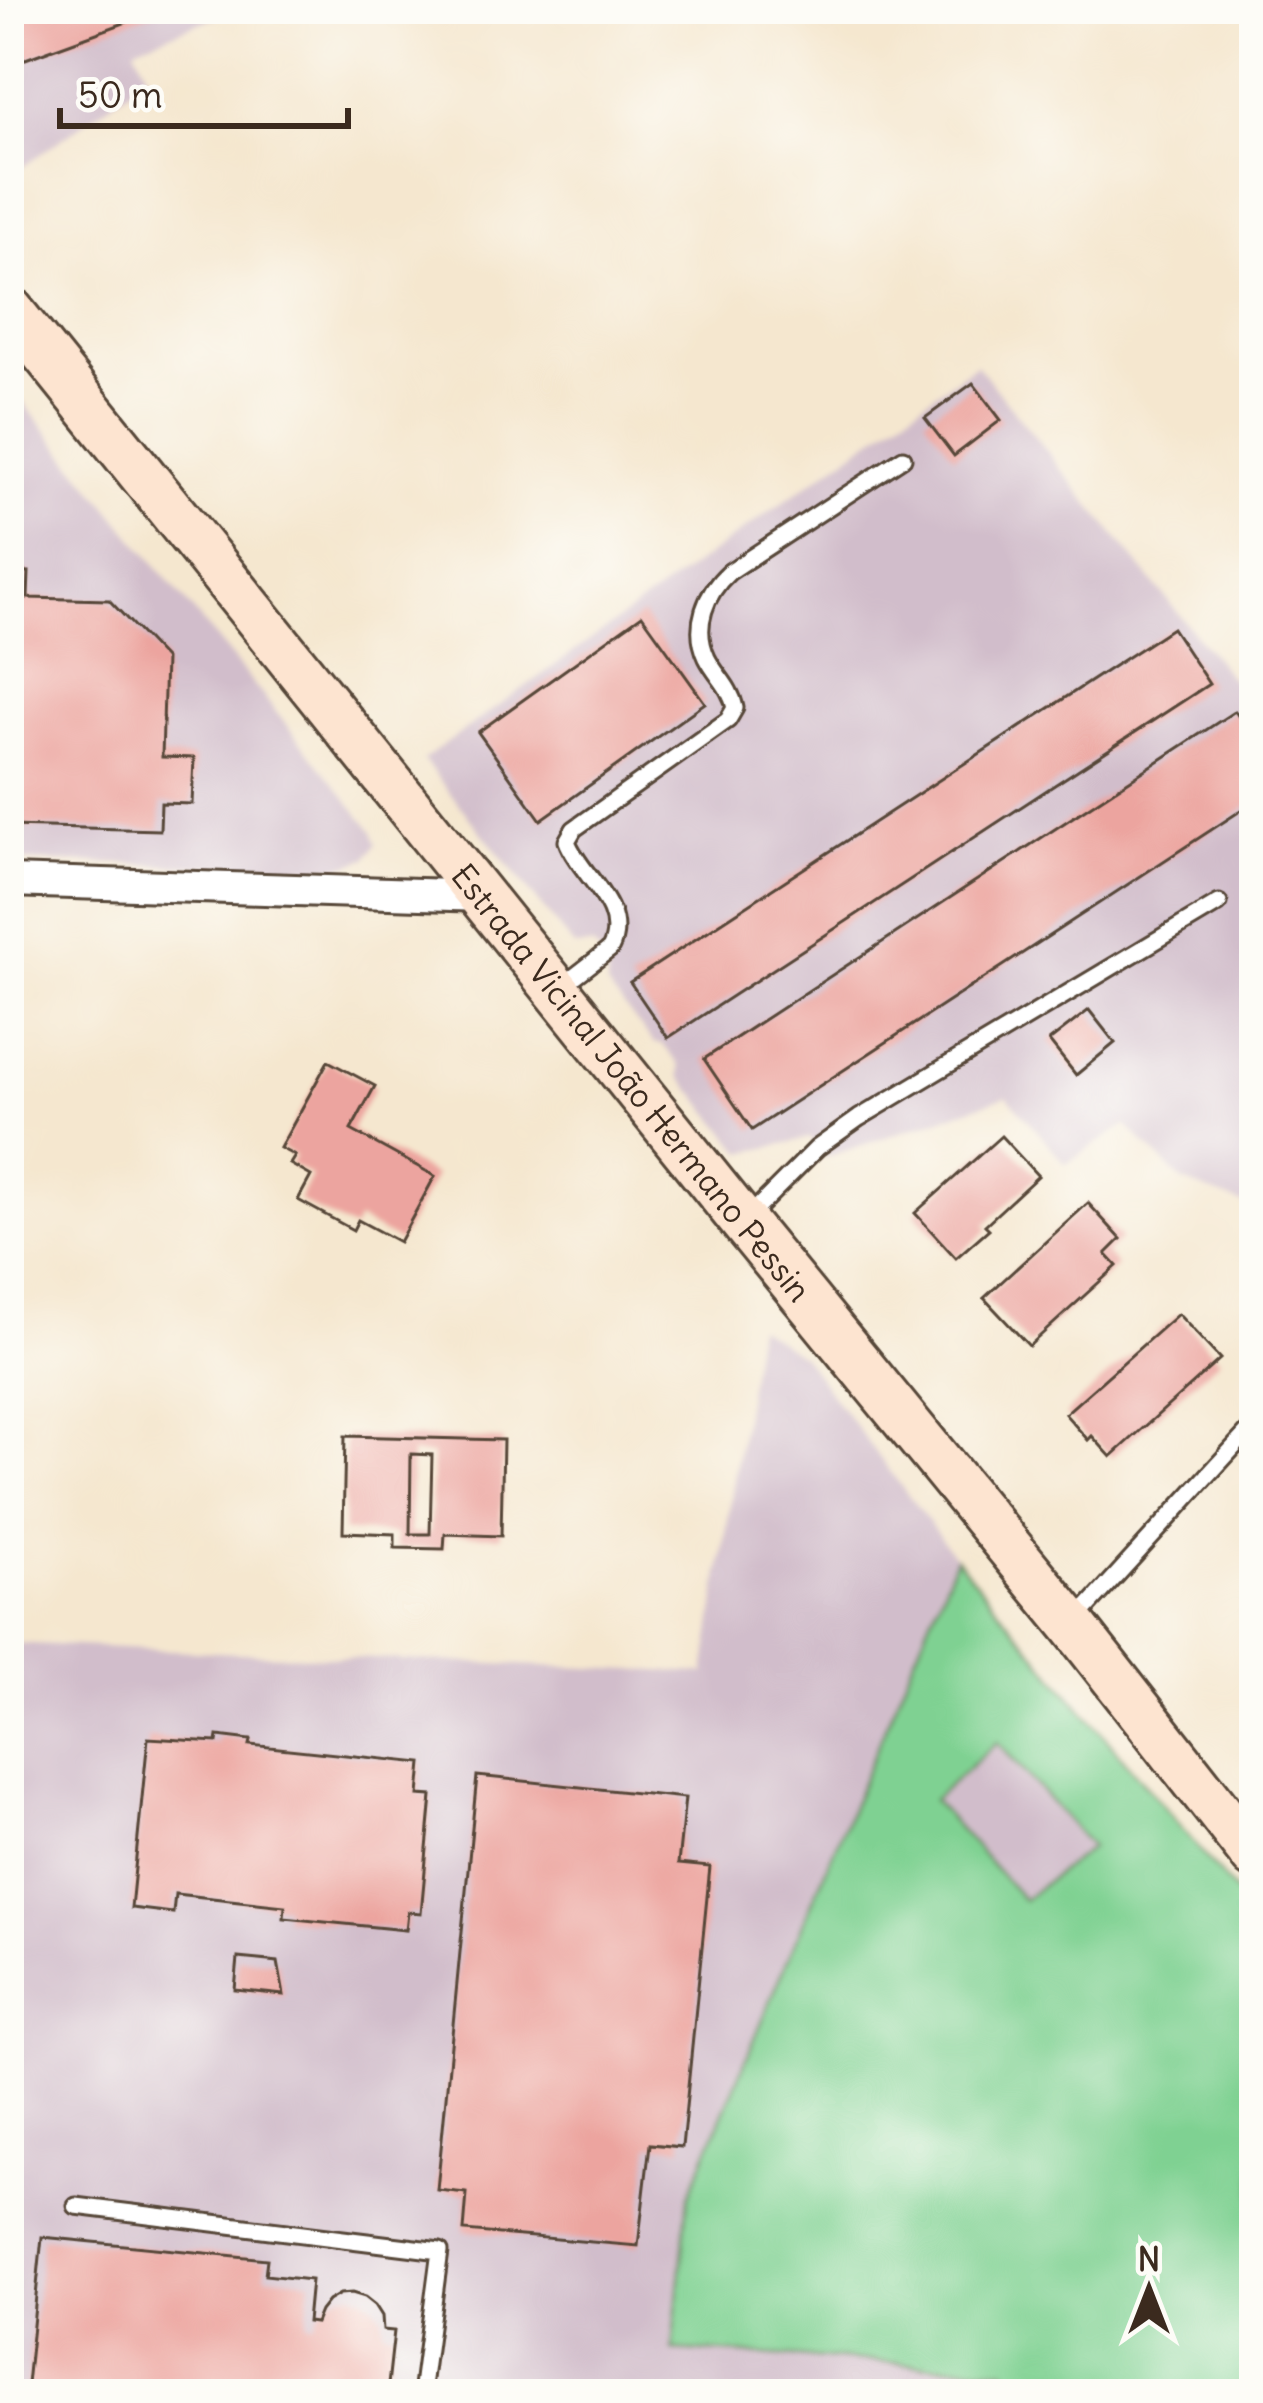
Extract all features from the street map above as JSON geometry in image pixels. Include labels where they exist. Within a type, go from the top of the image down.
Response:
[{"type":"main road","name":"Estrada Vicinal João Hermano Pessin","points":[[9,309],[1072,1624],[1254,1856]]},
{"type":"street","points":[[9,881],[482,896]]},
{"type":"lane","points":[[559,989],[610,949],[614,940],[609,905],[567,841],[574,829],[728,720],[735,708],[733,694],[706,656],[701,636],[701,619],[713,587],[903,458]]},
{"type":"lane","points":[[743,1222],[817,1148],[859,1118],[1219,903]]},
{"type":"lane","points":[[1072,1624],[1254,1425]]},
{"type":"lane","points":[[76,2206],[440,2251],[422,2394]]},
{"type":"shaded area","points":[[9,9],[237,9],[135,47],[148,76],[9,177]]},
{"type":"shaded area","points":[[976,364],[1254,707],[1254,1208],[1183,1182],[1126,1125],[1066,1164],[1007,1096],[824,1158],[810,1138],[744,1153],[680,1076],[680,1066],[663,1045],[654,1043],[607,987],[608,965],[593,946],[574,947],[423,760]]},
{"type":"shaded area","points":[[9,385],[373,831],[377,844],[367,858],[325,869],[9,861]]},
{"type":"shaded area","points":[[757,1326],[802,1356],[956,1558],[688,2197],[674,2350],[1007,2369],[1005,2394],[9,2394],[9,1643],[705,1673]]},
{"type":"shaded area","points":[[998,1742],[1091,1847],[1023,1901],[933,1799]]},
{"type":"green space","points":[[956,1558],[1254,1915],[1254,2394],[1005,2394],[1006,2369],[673,2350],[688,2198]],"holes":[[[997,1742],[1091,1847],[1023,1900],[933,1800]]]},
{"type":"building","points":[[9,9],[160,9],[160,10],[9,65]]},
{"type":"building","points":[[973,383],[1001,420],[954,456],[925,418]]},
{"type":"building","points":[[9,571],[29,572],[28,598],[109,600],[165,659],[162,757],[194,758],[192,804],[161,803],[160,830],[9,826]]},
{"type":"building","points":[[642,615],[705,703],[541,820],[478,732]]},
{"type":"building","points":[[1172,628],[1209,684],[668,1038],[630,982]]},
{"type":"building","points":[[1235,711],[1254,740],[1254,802],[752,1130],[704,1059]]},
{"type":"building","points":[[1089,1010],[1115,1043],[1076,1075],[1049,1041]]},
{"type":"building","points":[[328,1061],[375,1086],[351,1130],[435,1176],[399,1242],[358,1220],[353,1230],[298,1200],[311,1176],[290,1164],[295,1156],[280,1148]]},
{"type":"building","points":[[1001,1136],[1038,1176],[956,1258],[915,1213]]},
{"type":"building","points":[[1088,1203],[1121,1239],[1106,1254],[1117,1266],[1029,1346],[984,1298]]},
{"type":"building","points":[[1178,1314],[1220,1359],[1111,1457],[1065,1414]]},
{"type":"building","points":[[345,1436],[503,1440],[501,1536],[445,1534],[444,1549],[395,1548],[395,1534],[343,1532]],"holes":[[[411,1454],[432,1455],[430,1534],[410,1534]]]},
{"type":"building","points":[[218,1736],[251,1740],[250,1745],[422,1763],[419,1795],[432,1796],[421,1913],[408,1912],[406,1930],[284,1918],[285,1906],[175,1894],[173,1913],[131,1908],[148,1738],[217,1742]]},
{"type":"building","points":[[477,1776],[685,1798],[678,1864],[710,1867],[682,2147],[650,2144],[638,2246],[464,2231],[467,2193],[437,2190]]},
{"type":"building","points":[[238,1958],[278,1962],[284,1995],[235,1990]]},
{"type":"building","points":[[42,2237],[267,2259],[265,2275],[311,2280],[307,2322],[315,2323],[328,2301],[340,2294],[365,2297],[382,2316],[383,2330],[394,2331],[387,2394],[261,2390],[272,2394],[219,2394],[123,2384],[122,2389],[139,2387],[157,2394],[26,2394]]}]
